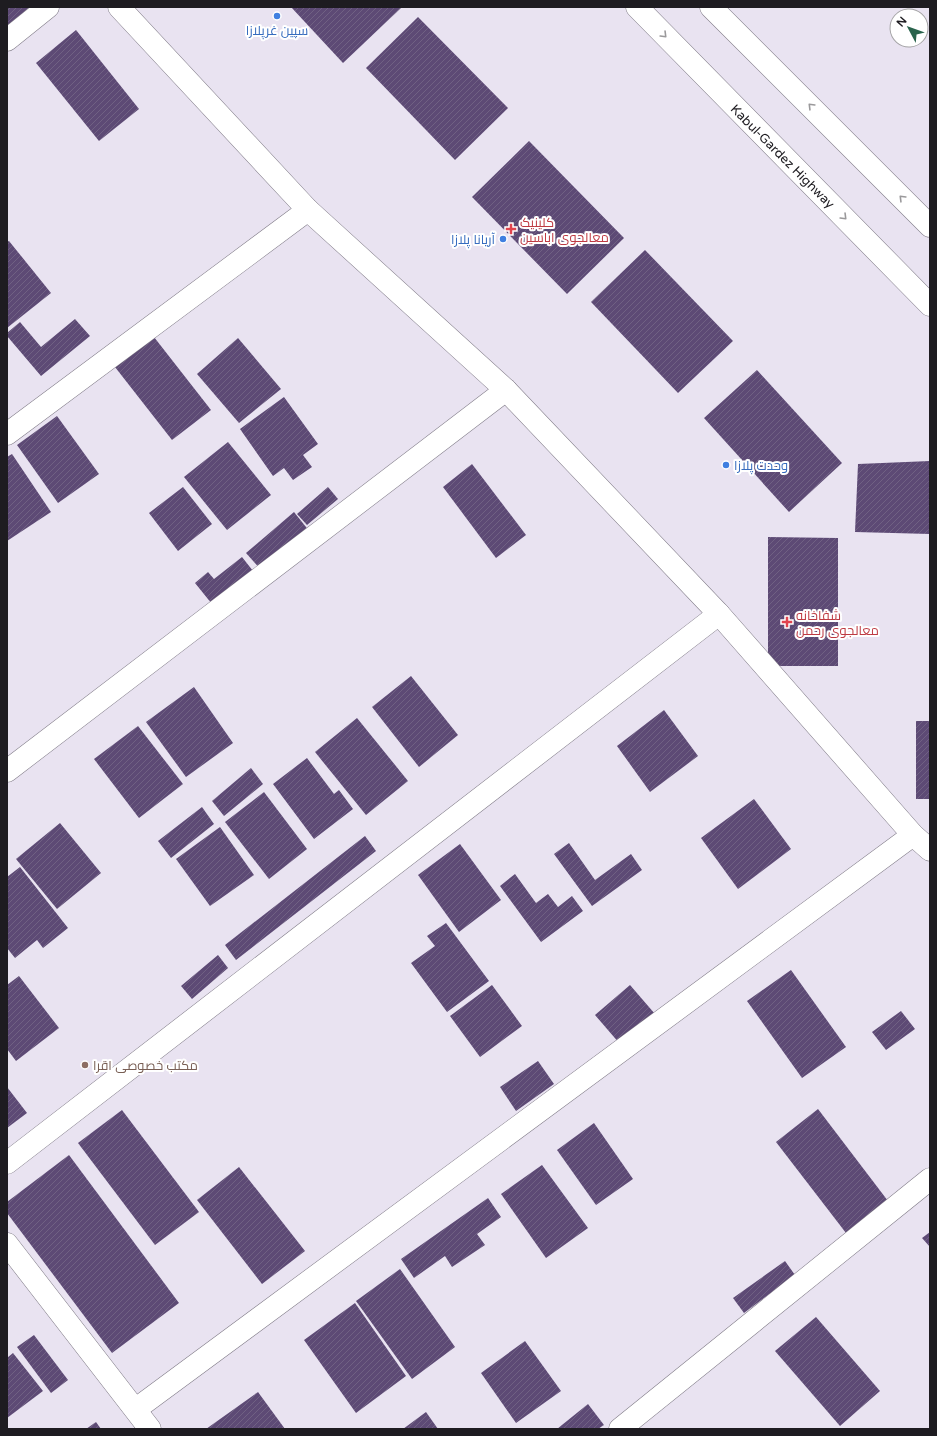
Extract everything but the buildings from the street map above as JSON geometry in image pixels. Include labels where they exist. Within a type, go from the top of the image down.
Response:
[{"type":"main road","points":[[7,40],[48,7]]},
{"type":"main road","points":[[119,7],[308,210],[506,390],[719,614],[913,835],[930,850]]},
{"type":"main road","name":"Kabul-Gardez Highway","points":[[637,7],[930,305]]},
{"type":"main road","points":[[711,7],[930,226]]},
{"type":"main road","points":[[7,434],[308,210]]},
{"type":"main road","points":[[7,771],[506,390]]},
{"type":"main road","points":[[7,1163],[719,614]]},
{"type":"main road","points":[[136,1409],[913,835]]},
{"type":"main road","points":[[620,1429],[930,1179]]},
{"type":"main road","points":[[7,1244],[150,1429]]},
{"type":"place","name":"سپین غرپلازا","points":[[277,16]]},
{"type":"place","name":"کلینیک معالجوی اباسین","points":[[511,229]]},
{"type":"place","name":"آریانا پلازا","points":[[503,239]]},
{"type":"place","name":"وحدت پلازا","points":[[726,465]]},
{"type":"place","name":"شفاخانه معالجوی رحمن","points":[[787,622]]},
{"type":"place","name":"مکتب خصوصی اقرا","points":[[85,1065]]}]
